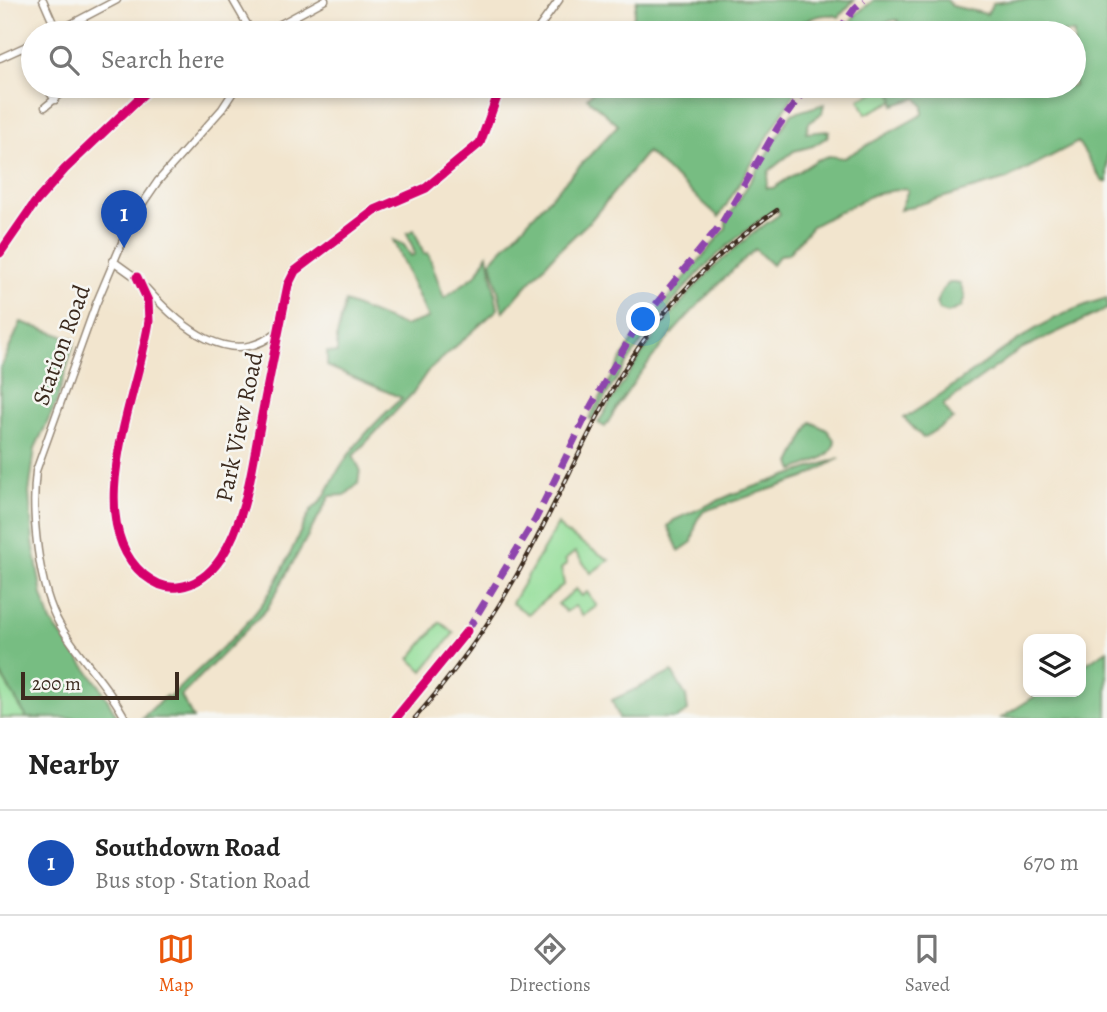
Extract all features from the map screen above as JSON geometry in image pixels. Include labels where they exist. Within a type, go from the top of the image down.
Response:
[{"type":"street","points":[[43,0],[51,21]]},
{"type":"street","points":[[78,21],[117,0]]},
{"type":"street","points":[[233,0],[245,21]]},
{"type":"street","points":[[286,21],[325,0]]},
{"type":"street","points":[[544,21],[559,0]]},
{"type":"street","points":[[0,58],[21,49]]},
{"type":"street","points":[[0,253],[34,204],[65,169],[139,98]]},
{"type":"street","name":"Station Road","points":[[125,718],[93,667],[56,619],[38,541],[34,492],[36,471],[113,261],[132,219],[146,198],[229,98]]},
{"type":"street","name":"Park View Road","points":[[137,277],[148,301],[149,321],[115,474],[113,502],[122,544],[138,569],[158,584],[180,587],[199,580],[221,558],[244,503],[288,285],[300,266],[374,210],[426,188],[480,143],[497,98]]},
{"type":"street","points":[[46,107],[55,100]]},
{"type":"street","points":[[113,261],[137,277],[176,317],[220,346],[252,347],[278,331]]},
{"type":"street","points":[[396,718],[467,631]]},
{"type":"green space","points":[[637,0],[854,0],[839,17],[827,15],[806,21],[633,21]]},
{"type":"green space","points":[[874,0],[947,0],[952,6],[987,14],[993,3],[1016,0],[1098,0],[1103,3],[1107,0],[1107,182],[1103,182],[1078,142],[1007,179],[900,210],[908,190],[905,188],[872,195],[812,226],[788,254],[780,255],[772,265],[755,249],[673,332],[637,378],[605,427],[598,423],[635,364],[676,308],[724,258],[780,214],[777,209],[748,229],[695,276],[629,360],[592,420],[589,418],[630,344],[726,228],[726,221],[791,114],[824,104],[822,113],[809,123],[806,133],[829,131],[827,137],[813,146],[794,151],[769,171],[766,188],[773,188],[817,160],[829,156],[844,158],[923,114],[923,106],[917,98],[1086,98],[1086,21],[851,21]]},
{"type":"green space","points":[[587,98],[792,98],[719,217],[647,152],[591,220],[556,253],[503,312],[491,261],[618,125]]},
{"type":"green space","points":[[894,98],[895,100],[866,114],[859,99]]},
{"type":"green space","points":[[894,98],[917,98],[894,105]]},
{"type":"green space","points":[[414,230],[424,254],[428,253],[444,298],[477,274],[488,254],[498,309],[427,372],[412,394],[353,456],[360,469],[358,484],[345,495],[330,496],[267,609],[181,696],[193,718],[142,718],[166,696],[167,699],[174,693],[253,616],[277,581],[311,510],[324,496],[339,469],[368,431],[402,398],[327,366],[327,352],[337,353],[337,336],[345,302],[404,326],[428,318],[393,240],[404,245],[411,256],[415,254],[407,233]]},
{"type":"green space","points":[[949,283],[960,283],[965,297],[961,307],[948,313],[939,310],[936,303]]},
{"type":"green space","points":[[1107,298],[1107,309],[1021,349],[943,405],[953,419],[923,438],[904,418],[1026,335],[1078,308]]},
{"type":"green space","points":[[21,322],[75,340],[56,404],[35,448],[29,493],[33,542],[42,595],[51,622],[101,688],[118,718],[27,718],[0,673],[0,369]]},
{"type":"green space","points":[[811,422],[827,430],[835,441],[833,447],[819,460],[794,470],[791,463]]},
{"type":"green space","points":[[840,458],[804,478],[704,511],[697,520],[692,542],[679,551],[668,526],[674,520],[733,494]]},
{"type":"green space","points":[[558,524],[563,531],[609,560],[591,573],[575,552],[565,560],[567,564],[561,569],[564,584],[528,614],[512,603]]},
{"type":"green space","points":[[576,589],[582,596],[587,592],[597,606],[583,616],[575,606],[566,612],[558,604]]},
{"type":"green space","points":[[440,622],[454,633],[423,671],[410,659]]},
{"type":"green space","points":[[1107,650],[1107,718],[1001,718],[1034,697],[1086,697],[1086,664]]},
{"type":"green space","points":[[672,672],[686,696],[688,711],[676,718],[619,718],[612,700]]},
{"type":"green space","points":[[0,673],[27,718],[0,718]]},
{"type":"railway","points":[[415,718],[466,654],[501,603],[539,535],[602,408],[649,333],[708,266],[777,210]]},
{"type":"marked path","points":[[846,21],[864,0]]},
{"type":"marked path","points":[[467,631],[535,520],[591,406],[634,331],[722,223],[778,127],[799,98]]},
{"type":"cycle path","points":[[0,253],[34,204],[65,169],[139,98]]},
{"type":"cycle path","points":[[137,277],[148,301],[149,321],[118,454],[114,489],[116,522],[125,551],[144,575],[160,585],[185,586],[213,569],[236,529],[250,480],[288,285],[295,271],[375,210],[426,188],[480,143],[497,98]]},
{"type":"cycle path","points":[[396,718],[467,631]]},
{"type":"place","name":"Southdown Road","points":[[124,248]]}]
